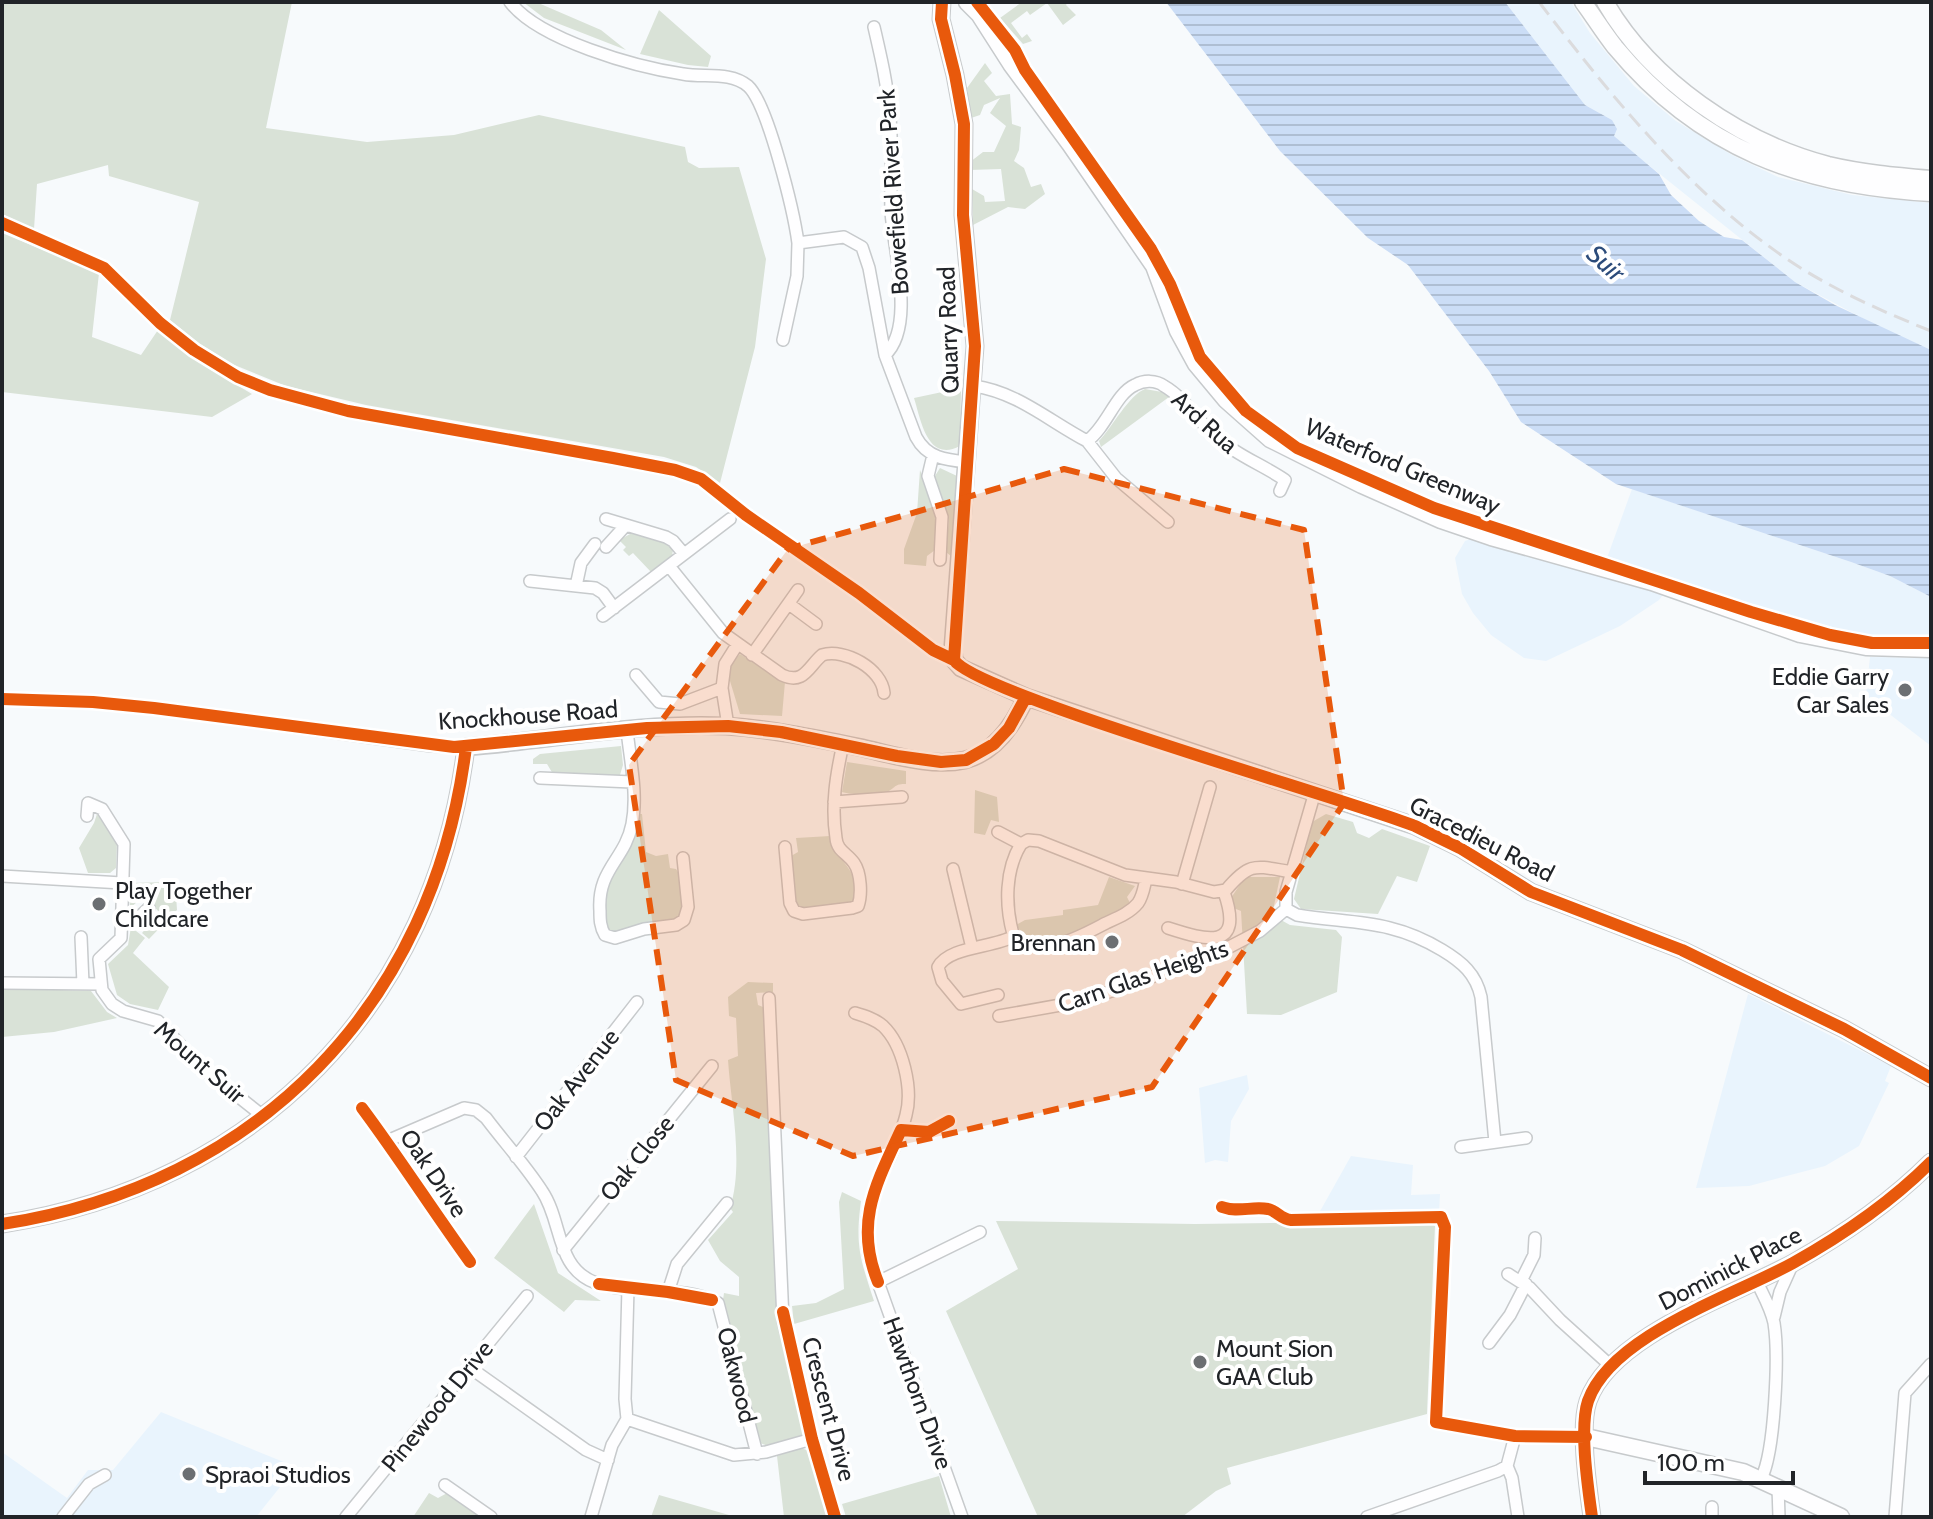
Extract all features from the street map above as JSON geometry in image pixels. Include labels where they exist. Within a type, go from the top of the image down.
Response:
[{"type":"street","points":[[510,2],[526,19],[554,35],[661,70],[690,76],[728,77],[741,81],[752,90],[763,112],[798,243],[797,276],[783,340]]},
{"type":"street","name":"Quarry Road","points":[[942,2],[941,19],[964,124],[963,215],[973,309],[974,386],[954,660]]},
{"type":"street","points":[[967,2],[979,14],[1154,266],[1178,331],[1202,373],[1226,400],[1270,439],[1375,491],[1441,520],[1491,537],[1652,582],[1814,638],[1881,649],[1931,649]]},
{"type":"street","points":[[1583,2],[1615,47],[1662,96],[1727,143],[1787,169],[1827,181],[1880,190],[1931,193]]},
{"type":"street","points":[[1605,2],[1616,21],[1649,60],[1700,103],[1758,138],[1794,154],[1835,166],[1931,179]]},
{"type":"street","name":"Bowefield River Park","points":[[874,27],[890,108],[891,209],[900,295],[898,335],[885,355]]},
{"type":"street","points":[[2,223],[104,268],[160,323],[194,350],[238,377],[270,390],[370,415],[613,458],[694,476],[713,486],[746,515],[859,593],[933,650],[954,660]]},
{"type":"street","name":"Bowefield River Park","points":[[798,243],[844,237],[862,247],[871,276],[885,355],[916,437],[923,449],[933,455]]},
{"type":"street","name":"Ard Rua","points":[[1087,441],[1103,426],[1127,390],[1143,382],[1156,382],[1165,386],[1228,446],[1285,480],[1280,491]]},
{"type":"street","points":[[974,386],[1009,395],[1087,441],[1116,478],[1168,522]]},
{"type":"street","points":[[940,560],[942,517],[928,476],[933,455],[967,462]]},
{"type":"street","points":[[606,519],[670,539],[684,554]]},
{"type":"street","points":[[603,616],[730,519]]},
{"type":"street","points":[[576,586],[581,563],[626,525]]},
{"type":"street","points":[[669,566],[711,622],[737,645],[786,677],[795,679],[807,674],[822,655],[843,654],[878,677],[884,693]]},
{"type":"street","points":[[530,581],[600,590],[614,608]]},
{"type":"street","points":[[752,655],[798,590]]},
{"type":"street","points":[[789,604],[816,624]]},
{"type":"street","points":[[728,726],[722,688],[725,664],[737,645]]},
{"type":"street","name":"Gracedieu Road","points":[[954,660],[965,670],[1026,697],[1429,832],[1531,892],[1682,950],[1844,1029],[1931,1078]]},
{"type":"street","points":[[636,675],[655,699],[668,705],[680,704],[722,688]]},
{"type":"street","name":"Knockhouse Road","points":[[2,699],[144,706],[432,746],[466,747],[627,730],[728,726],[781,732],[922,760],[966,760],[986,751],[1002,737],[1026,697]]},
{"type":"street","points":[[627,730],[634,810],[630,831],[603,878],[599,891],[601,927],[605,935],[615,938],[644,929],[676,925],[684,920],[688,911],[683,858]]},
{"type":"street","points":[[785,847],[790,903],[794,911],[803,914],[858,906],[857,870],[837,844],[834,802],[843,744]]},
{"type":"street","points":[[2,1224],[59,1214],[117,1198],[164,1177],[213,1150],[263,1116],[301,1084],[371,1004],[399,959],[423,910],[443,859],[466,747]]},
{"type":"street","points":[[540,778],[632,782]]},
{"type":"street","points":[[1182,884],[1210,787]]},
{"type":"street","points":[[1315,792],[1285,897],[1286,909],[1297,915],[1400,929],[1440,949],[1470,971],[1481,997],[1495,1142]]},
{"type":"street","points":[[834,802],[902,797]]},
{"type":"street","points":[[2,983],[101,984],[99,959],[120,940],[124,846],[121,836],[101,807],[88,803],[87,816]]},
{"type":"street","points":[[998,832],[1021,844]]},
{"type":"street","points":[[1146,879],[1141,896],[1132,909],[1079,937],[1040,946],[1014,936],[1008,905],[1009,885],[1012,865],[1021,844],[1028,840],[1039,841],[1116,872],[1214,892],[1224,892],[1248,869],[1292,872]]},
{"type":"street","points":[[953,869],[972,948]]},
{"type":"street","points":[[2,876],[122,883]]},
{"type":"street","points":[[1168,928],[1206,939],[1219,937],[1227,927],[1230,915],[1224,892]]},
{"type":"street","points":[[122,922],[137,919],[149,908]]},
{"type":"street","name":"Carn Glas Heights","points":[[999,1016],[1083,1001],[1214,955],[1260,931],[1286,909]]},
{"type":"street","points":[[998,995],[961,1004],[942,981],[938,970],[940,962],[972,948],[1002,942],[1014,936]]},
{"type":"street","points":[[81,937],[83,984]]},
{"type":"street","name":"Mount Suir","points":[[101,984],[112,1004],[130,1014],[158,1021],[201,1067],[263,1116]]},
{"type":"street","name":"Crescent Drive","points":[[769,998],[783,1312],[812,1439],[835,1517]]},
{"type":"street","name":"Oak Avenue","points":[[516,1157],[637,1002]]},
{"type":"street","name":"Hawthorn Drive","points":[[855,1013],[871,1018],[885,1028],[899,1056],[908,1093],[901,1130],[877,1180],[869,1208],[867,1247],[962,1517]]},
{"type":"street","name":"Oak Close","points":[[563,1250],[712,1066]]},
{"type":"street","name":"Oak Drive","points":[[362,1108],[417,1182],[429,1206],[470,1262]]},
{"type":"street","name":"Oak Drive","points":[[387,1141],[468,1108],[486,1118],[547,1199],[563,1250],[581,1275],[599,1284],[712,1300]]},
{"type":"street","points":[[901,1130],[929,1132],[949,1121]]},
{"type":"street","points":[[1461,1147],[1526,1138]]},
{"type":"street","name":"Dominick Place","points":[[1592,1517],[1586,1413],[1596,1385],[1612,1367],[1667,1324],[1793,1263],[1866,1218],[1931,1162]]},
{"type":"street","points":[[668,1292],[677,1264],[727,1203]]},
{"type":"street","points":[[878,1282],[980,1232]]},
{"type":"street","points":[[1489,1343],[1510,1315],[1534,1255],[1535,1238]]},
{"type":"street","name":"Dominick Place","points":[[1761,1479],[1771,1449],[1774,1322],[1780,1292],[1793,1263]]},
{"type":"street","points":[[1508,1274],[1524,1282],[1612,1367]]},
{"type":"street","name":"Dominick Place","points":[[1757,1282],[1774,1322]]},
{"type":"street","points":[[591,1517],[615,1438],[627,1419],[628,1288]]},
{"type":"street","name":"Pinewood Drive","points":[[346,1517],[527,1296]]},
{"type":"street","name":"Oakwood","points":[[712,1300],[718,1303],[721,1310],[757,1454]]},
{"type":"street","points":[[1895,1517],[1905,1393],[1931,1364]]},
{"type":"street","points":[[469,1367],[586,1450],[608,1460]]},
{"type":"street","points":[[627,1419],[727,1453],[757,1454],[812,1439]]},
{"type":"street","points":[[1436,1422],[1515,1436],[1586,1437],[1725,1467],[1761,1479],[1841,1517]]},
{"type":"street","points":[[1515,1436],[1507,1466],[1518,1517]]},
{"type":"street","points":[[1367,1517],[1507,1466]]},
{"type":"street","points":[[63,1517],[89,1484],[105,1475]]},
{"type":"street","points":[[445,1485],[491,1517]]},
{"type":"street","points":[[1778,1487],[1779,1517]]},
{"type":"highlighted area","points":[[1064,469],[1304,530],[1344,803],[1152,1087],[853,1156],[676,1080],[629,765],[788,549]]},
{"type":"shaded area","points":[[2,2],[292,2],[266,128],[367,142],[454,135],[539,115],[685,147],[688,162],[699,168],[739,167],[766,259],[755,347],[720,483],[696,467],[664,457],[366,405],[286,386],[232,364],[170,320],[199,202],[109,176],[108,165],[37,184],[34,229],[2,214]]},
{"type":"shaded area","points":[[523,2],[536,2],[601,30],[626,50],[544,18]]},
{"type":"shaded area","points":[[1022,2],[1068,2],[1066,5],[1076,15],[1063,25],[1047,3],[1030,15],[1027,11],[1011,23],[1022,38],[1027,34],[1032,41],[1023,44],[1000,18]]},
{"type":"shaded area","points":[[1505,2],[1571,2],[1590,33],[1634,86],[1676,121],[1732,155],[1778,177],[1852,195],[1931,203],[1931,350],[1879,327],[1795,282],[1626,147],[1614,136],[1612,120],[1585,105]]},
{"type":"shaded area","points":[[659,10],[711,56],[708,67],[640,54]]},
{"type":"shaded area","points":[[985,63],[992,73],[984,81],[996,96],[1010,94],[1012,124],[1021,127],[1019,150],[1014,161],[1024,168],[1031,187],[1041,184],[1045,194],[1025,209],[1008,207],[973,225],[972,189],[984,196],[985,202],[1005,201],[1001,169],[970,170],[970,162],[983,152],[994,152],[1006,126],[990,113],[1000,98],[984,105],[980,115],[971,118],[967,88]]},
{"type":"shaded area","points":[[2,233],[99,273],[92,337],[141,355],[158,330],[203,365],[252,394],[212,417],[2,392]]},
{"type":"shaded area","points":[[961,388],[960,446],[940,449],[927,437],[914,398]]},
{"type":"shaded area","points":[[1145,389],[1162,392],[1169,397],[1101,447],[1099,441],[1121,412]]},
{"type":"shaded area","points":[[940,468],[957,476],[952,557],[946,552],[949,519],[933,479]]},
{"type":"shaded area","points":[[920,470],[938,517],[935,550],[927,556],[926,566],[904,564],[904,549],[917,513]]},
{"type":"shaded area","points":[[1632,489],[1890,576],[1931,597],[1931,639],[1830,631],[1607,558]]},
{"type":"shaded area","points":[[632,533],[665,542],[673,550],[672,556],[651,572],[633,553],[629,556],[623,550],[626,547],[619,540]]},
{"type":"shaded area","points":[[1476,537],[1665,592],[1659,600],[1620,626],[1546,661],[1524,658],[1491,635],[1462,594],[1455,558],[1465,541]]},
{"type":"shaded area","points":[[740,654],[785,682],[782,716],[740,714],[727,679],[729,667]]},
{"type":"shaded area","points":[[1870,657],[1931,658],[1931,746],[1866,696]]},
{"type":"shaded area","points":[[621,746],[623,765],[620,775],[596,778],[553,774],[547,764],[533,764],[533,759],[540,754]]},
{"type":"shaded area","points":[[847,762],[906,771],[906,784],[880,794],[842,792]]},
{"type":"shaded area","points":[[975,790],[997,797],[999,822],[991,820],[985,835],[974,833]]},
{"type":"shaded area","points":[[97,814],[117,843],[116,868],[110,873],[88,873],[79,848]]},
{"type":"shaded area","points":[[638,814],[642,814],[646,852],[656,856],[668,854],[670,868],[676,869],[680,875],[684,911],[674,921],[617,934],[607,930],[602,891]]},
{"type":"shaded area","points":[[1326,814],[1353,822],[1357,833],[1369,838],[1382,829],[1430,846],[1417,882],[1397,876],[1378,914],[1301,909],[1294,899],[1312,822]]},
{"type":"shaded area","points":[[830,836],[855,882],[853,903],[801,909],[794,902],[791,856],[798,852],[796,838]]},
{"type":"shaded area","points":[[1109,877],[1135,886],[1127,897],[1130,903],[1127,907],[1102,920],[1054,939],[1026,935],[1016,925],[1025,920],[1063,915],[1063,910],[1098,905]]},
{"type":"shaded area","points":[[1245,877],[1280,877],[1272,915],[1290,925],[1336,930],[1342,937],[1337,992],[1281,1015],[1247,1014],[1241,911],[1221,903],[1231,898]]},
{"type":"shaded area","points":[[170,882],[176,895],[177,910],[149,939],[142,933],[160,913],[144,896],[130,908],[129,883]]},
{"type":"shaded area","points":[[131,927],[145,938],[133,953],[169,987],[158,1010],[130,1004],[117,995],[108,964],[128,945]]},
{"type":"shaded area","points":[[748,982],[773,983],[773,992],[756,993],[758,1005],[766,1013],[778,1323],[804,1435],[768,1446],[760,1443],[723,1300],[724,1293],[739,1296],[739,1277],[720,1261],[708,1240],[733,1212],[730,1208],[736,1154],[728,1060],[738,1056],[736,1018],[729,1016],[728,997]]},
{"type":"shaded area","points":[[2,988],[91,991],[107,1012],[117,1018],[54,1032],[2,1037]]},
{"type":"shaded area","points":[[1748,994],[1891,1066],[1885,1081],[1889,1083],[1859,1146],[1825,1166],[1749,1186],[1696,1188]]},
{"type":"shaded area","points":[[1247,1075],[1249,1089],[1231,1121],[1228,1162],[1215,1160],[1205,1163],[1199,1088]]},
{"type":"shaded area","points":[[1351,1156],[1413,1165],[1411,1195],[1440,1194],[1439,1214],[1414,1214],[1413,1209],[1388,1210],[1388,1215],[1319,1213]]},
{"type":"shaded area","points":[[842,1192],[861,1201],[860,1252],[874,1301],[794,1324],[792,1306],[816,1303],[844,1289],[839,1202]]},
{"type":"shaded area","points":[[534,1204],[558,1273],[601,1301],[575,1300],[564,1312],[494,1258]]},
{"type":"shaded area","name":"Mount Sion GAA Club","points":[[996,1221],[1195,1224],[1428,1221],[1435,1226],[1427,1414],[1227,1468],[1231,1484],[1216,1491],[1182,1517],[1038,1517],[946,1311],[1018,1269]]},
{"type":"shaded area","points":[[161,1412],[296,1467],[256,1517],[2,1517],[2,1452],[67,1498],[88,1470],[113,1470]]},
{"type":"shaded area","points":[[799,1447],[809,1451],[830,1517],[784,1517],[777,1456]]},
{"type":"shaded area","points":[[939,1476],[951,1517],[846,1517],[842,1504]]},
{"type":"shaded area","points":[[449,1492],[485,1517],[413,1517],[429,1493],[438,1498]]},
{"type":"shaded area","points":[[659,1495],[736,1517],[651,1517]]},
{"type":"water","name":"Suir","points":[[1166,2],[1505,2],[1585,105],[1612,120],[1617,129],[1614,136],[1659,174],[1671,195],[1699,221],[1724,237],[1742,240],[1795,282],[1835,305],[1931,350],[1931,597],[1890,576],[1851,562],[1616,484],[1521,422],[1489,371],[1408,265],[1368,238],[1280,151]]},
{"type":"railway","points":[[1539,2],[1652,139],[1749,231],[1784,257],[1837,289],[1931,331]]},
{"type":"cycle path","points":[[942,2],[941,19],[964,124],[963,215],[975,346],[954,660]]},
{"type":"cycle path","name":"Waterford Greenway","points":[[977,2],[1015,50],[1025,70],[1151,249],[1170,284],[1200,357],[1246,411],[1297,448],[1434,508],[1751,612],[1830,635],[1872,643],[1931,643]]},
{"type":"cycle path","points":[[2,223],[104,268],[160,323],[194,350],[238,377],[270,390],[348,411],[613,458],[675,470],[701,479],[933,650],[954,660]]},
{"type":"cycle path","points":[[954,660],[977,676],[1092,721],[1415,826],[1460,848],[1531,892],[1682,950],[1844,1029],[1931,1078]]},
{"type":"cycle path","points":[[2,699],[154,708],[454,747],[647,728],[728,726],[781,732],[941,762],[966,760],[994,744],[1009,728],[1026,697]]},
{"type":"cycle path","points":[[2,1224],[94,1203],[178,1169],[252,1124],[318,1068],[372,1001],[416,925],[447,840],[466,747]]},
{"type":"cycle path","points":[[362,1108],[470,1262]]},
{"type":"cycle path","points":[[878,1282],[871,1261],[868,1222],[883,1168],[901,1130],[929,1132],[949,1121]]},
{"type":"cycle path","points":[[1592,1517],[1584,1426],[1588,1401],[1601,1377],[1622,1356],[1677,1319],[1793,1263],[1848,1230],[1883,1205],[1931,1162]]},
{"type":"cycle path","points":[[1222,1207],[1268,1209],[1291,1220],[1441,1217],[1445,1227],[1436,1422],[1515,1436],[1586,1437]]},
{"type":"cycle path","points":[[599,1284],[712,1300]]},
{"type":"cycle path","points":[[783,1312],[812,1439],[835,1517]]},
{"type":"place","name":"Eddie Garry Car Sales","points":[[1905,690]]},
{"type":"place","name":"Play Together Childcare","points":[[99,904]]},
{"type":"place","name":"Brennan","points":[[1112,942]]},
{"type":"place","name":"Mount Sion GAA Club","points":[[1200,1362]]},
{"type":"place","name":"Spraoi Studios","points":[[189,1474]]}]
